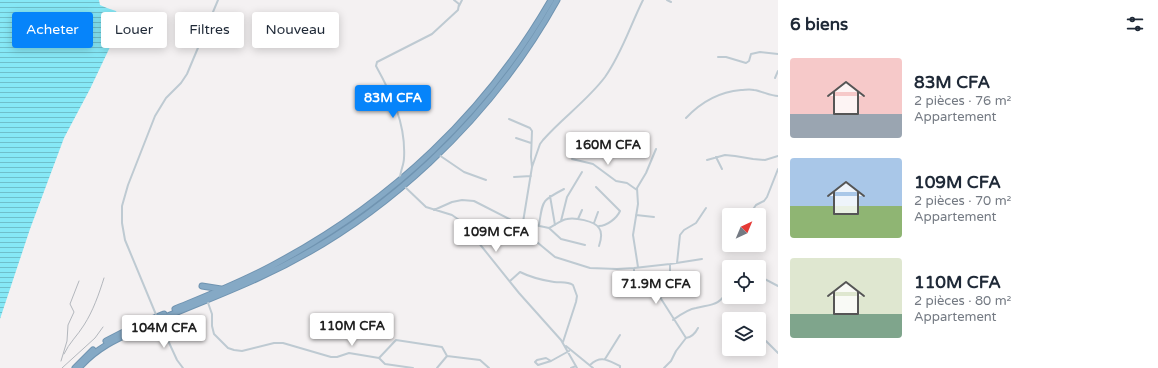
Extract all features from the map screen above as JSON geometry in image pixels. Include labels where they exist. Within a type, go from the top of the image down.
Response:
[{"type":"highway","points":[[207,298],[222,289],[276,264],[311,244],[371,205],[429,155],[482,99],[517,53],[551,0]]},
{"type":"highway","points":[[79,368],[93,354],[107,344],[158,319],[207,298],[260,278],[312,250],[354,224],[404,186],[438,154],[477,112],[517,64],[557,0]]},
{"type":"highway","points":[[202,286],[222,289]]},
{"type":"highway","points":[[74,368],[87,354],[102,343],[137,325],[158,319]]},
{"type":"street","points":[[183,368],[177,360],[158,319],[125,240],[122,223],[122,206],[128,185],[154,116],[166,98],[188,74],[218,0]]},
{"type":"street","points":[[454,0],[459,4],[458,10]]},
{"type":"street","points":[[462,0],[458,10],[432,34],[377,62],[376,66],[390,91],[397,108],[404,134],[404,158],[400,180],[404,186],[426,207],[452,215],[462,222],[510,281],[563,342],[593,368]]},
{"type":"street","points":[[532,167],[540,144],[543,140],[594,90],[611,68],[643,0]]},
{"type":"street","points":[[718,57],[726,57],[746,63],[749,61],[751,54],[760,52],[778,54]]},
{"type":"street","points":[[775,78],[778,71]]},
{"type":"street","points":[[686,118],[705,102],[729,91],[753,90],[778,96]]},
{"type":"street","points":[[509,120],[531,129],[532,167],[522,222],[532,238],[555,257],[594,268],[634,268],[702,259]]},
{"type":"street","points":[[516,138],[531,142]]},
{"type":"street","points":[[638,267],[634,244],[638,204],[637,190],[656,149]]},
{"type":"street","points":[[438,154],[464,172],[486,180]]},
{"type":"street","points":[[707,160],[716,157],[735,156],[765,160],[778,156]]},
{"type":"street","points":[[716,157],[722,169]]},
{"type":"street","points":[[572,159],[593,164],[616,181],[627,183],[637,190]]},
{"type":"street","points":[[754,208],[767,197],[778,169]]},
{"type":"street","points":[[561,221],[567,197],[582,172]]},
{"type":"street","points":[[514,177],[531,176]]},
{"type":"street","points":[[549,228],[568,219],[578,219],[599,226],[603,226],[613,220],[620,211],[596,187]]},
{"type":"street","points":[[539,225],[546,198],[564,189]]},
{"type":"street","points":[[550,196],[555,225]]},
{"type":"street","points":[[433,210],[452,202],[462,200],[474,201],[505,217],[549,228],[561,238],[585,245]]},
{"type":"street","points":[[677,263],[680,235],[684,230],[696,222],[706,208]]},
{"type":"street","points":[[578,219],[582,210]]},
{"type":"street","points":[[594,224],[598,212]]},
{"type":"street","points":[[636,215],[654,217]]},
{"type":"street","points":[[599,226],[602,238],[599,246]]},
{"type":"street","points":[[670,264],[670,275],[658,290],[658,294],[673,320],[686,338]]},
{"type":"street","points":[[630,292],[634,284],[634,268]]},
{"type":"street","points":[[510,281],[520,272],[534,278],[569,283],[573,285],[577,296],[576,302],[563,342]]},
{"type":"street","points":[[766,280],[778,286]]},
{"type":"street","points":[[207,298],[212,314],[214,334],[224,344],[234,350],[247,350],[279,343],[288,344],[334,358],[349,353],[379,358],[386,364],[413,368]]},
{"type":"street","points":[[673,320],[685,312],[718,302],[722,299]]},
{"type":"street","points":[[664,368],[672,361],[676,351],[686,338],[695,334],[698,328]]},
{"type":"street","points":[[605,359],[620,334]]},
{"type":"street","points":[[379,358],[396,340],[442,347],[448,356],[480,360],[489,368]]},
{"type":"street","points":[[766,341],[778,353]]},
{"type":"street","points":[[566,345],[577,367],[571,368]]},
{"type":"street","points":[[551,361],[546,358],[537,360],[536,362],[538,365],[551,361],[569,351]]},
{"type":"street","points":[[437,368],[448,356]]},
{"type":"street","points":[[590,366],[595,361],[605,359],[620,366],[620,368]]},
{"type":"water","points":[[0,0],[99,0],[100,5],[116,12],[101,12],[101,48],[110,48],[64,138],[30,229],[0,319]]},
{"type":"railway","points":[[64,354],[68,346],[82,329],[90,314],[104,278]]},
{"type":"railway","points":[[61,361],[67,341],[68,325],[74,312],[70,304],[79,281]]},
{"type":"railway","points":[[62,368],[95,338],[103,327]]}]
